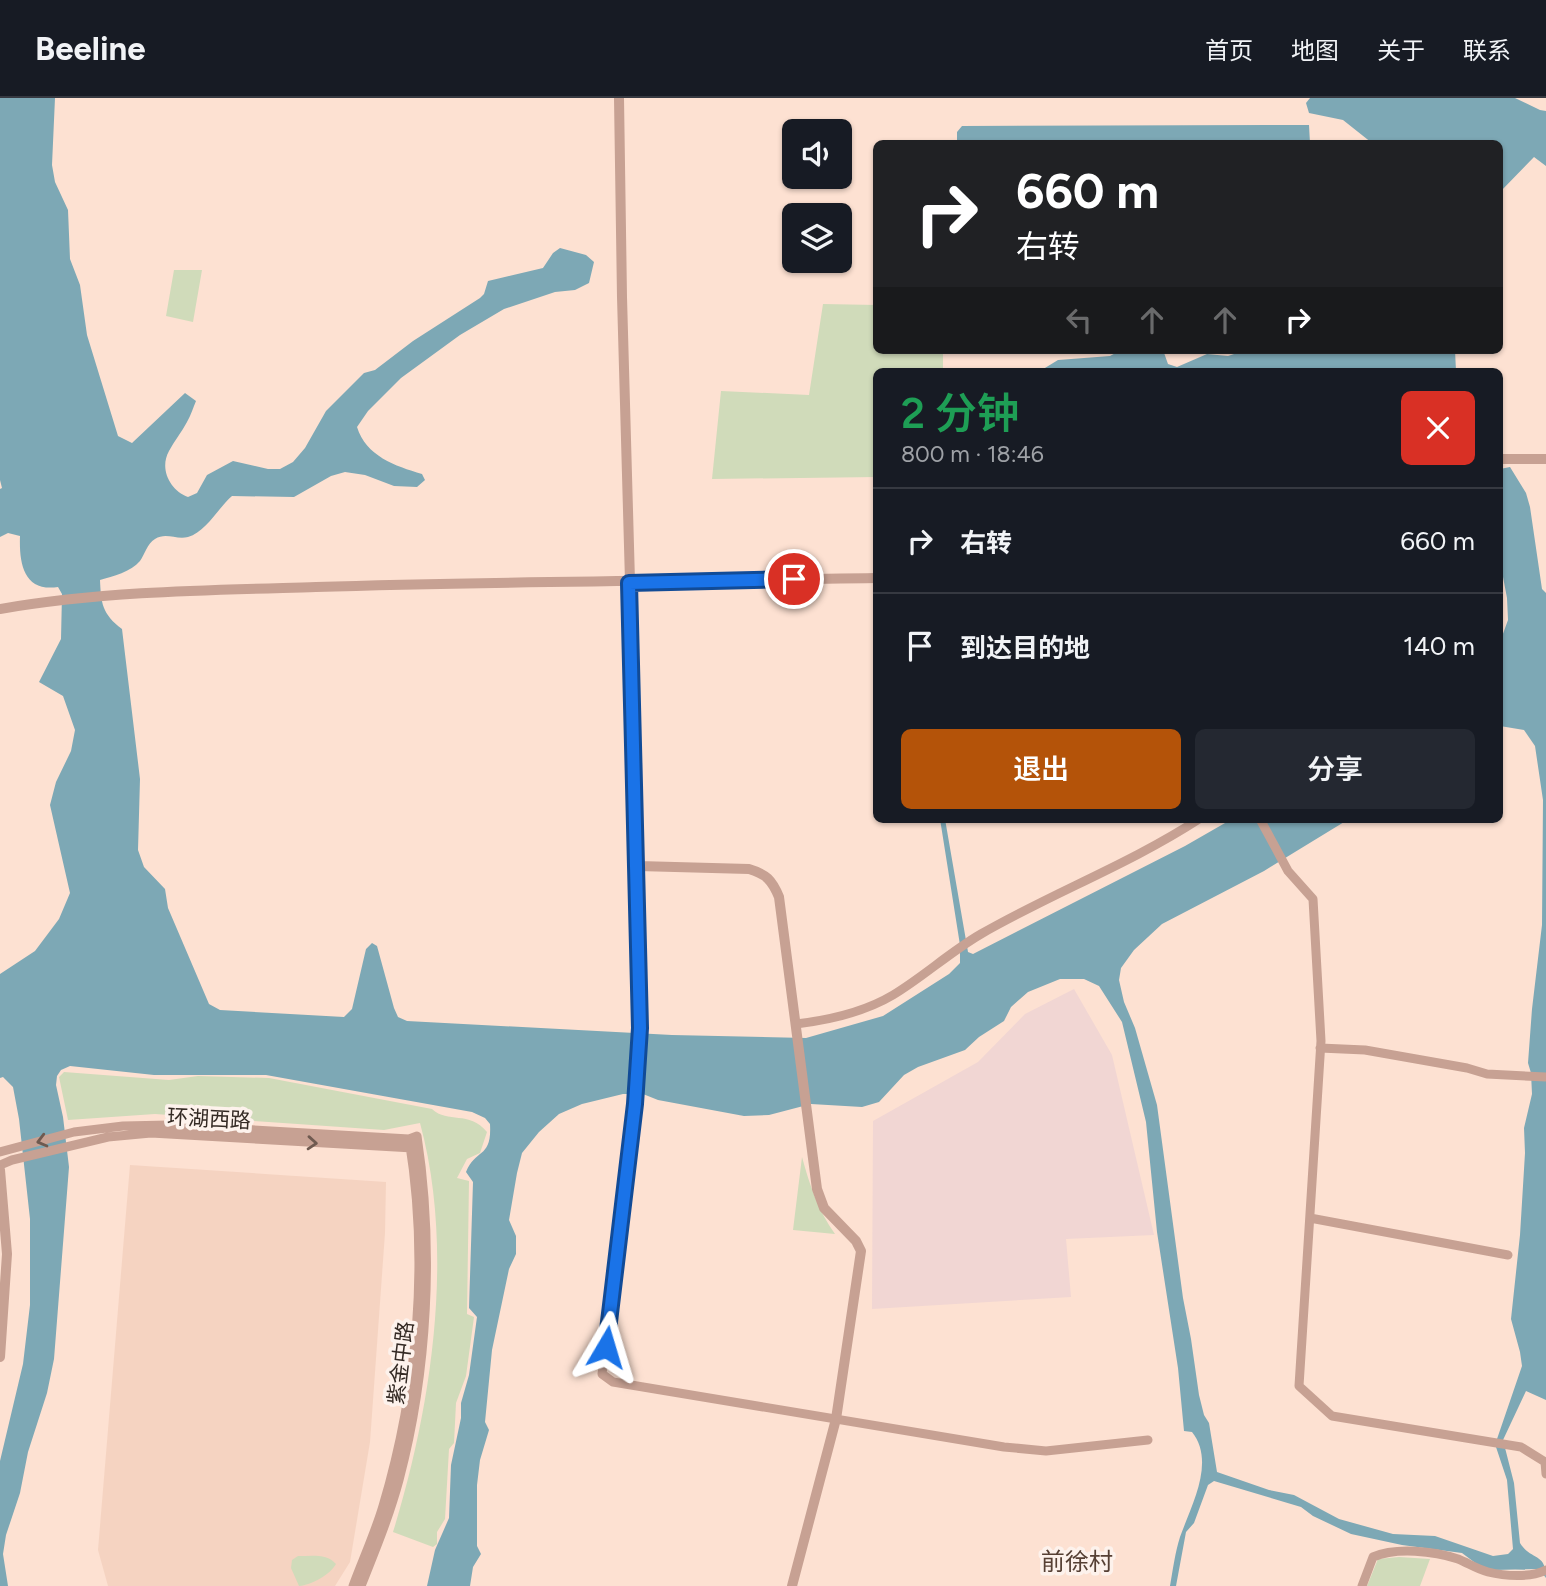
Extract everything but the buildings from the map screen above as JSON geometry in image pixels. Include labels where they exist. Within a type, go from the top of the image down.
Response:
[{"type":"street","points":[[619,98],[640,1028],[635,1104],[602,1374],[613,1382],[1004,1447],[1046,1451],[1147,1440]]},
{"type":"street","points":[[1503,459],[1546,459]]},
{"type":"street","points":[[0,609],[108,594],[420,583],[629,583],[873,578]]},
{"type":"street","points":[[796,1026],[835,1018],[867,1008],[892,996],[980,934],[1137,855],[1192,823]]},
{"type":"street","points":[[1262,823],[1288,871],[1313,899],[1320,1048],[1299,1386],[1332,1416],[1521,1447],[1545,1462],[1546,1474]]},
{"type":"street","points":[[638,866],[749,869],[764,873],[773,881],[779,897],[817,1189],[824,1208],[856,1241],[861,1251],[836,1419],[792,1586]]},
{"type":"street","points":[[1320,1048],[1365,1050],[1487,1074],[1546,1077]]},
{"type":"street","name":"环湖西路","points":[[5,1151],[74,1132],[123,1126],[169,1125],[414,1143]]},
{"type":"street","name":"环湖西路","points":[[0,1168],[12,1160],[108,1137],[151,1133],[414,1143]]},
{"type":"street","name":"紫金中路","points":[[353,1586],[382,1508],[406,1414],[418,1300],[414,1143]]},
{"type":"street","name":"紫金中路","points":[[361,1586],[399,1480],[418,1373],[425,1304],[425,1198],[414,1143]]},
{"type":"street","points":[[0,1168],[7,1254],[0,1357]]},
{"type":"street","points":[[1310,1218],[1508,1255]]},
{"type":"street","points":[[1362,1586],[1373,1557],[1386,1552],[1455,1558],[1487,1572],[1526,1575],[1546,1570]]},
{"type":"shaded area","points":[[1074,989],[1112,1055],[1154,1235],[1066,1239],[1071,1297],[872,1309],[873,1121],[978,1062],[1025,1014]]},
{"type":"shaded area","points":[[130,1165],[386,1182],[385,1233],[370,1442],[350,1562],[335,1586],[108,1586],[98,1550]]},
{"type":"green space","points":[[174,270],[202,270],[193,322],[166,316]]},
{"type":"green space","points":[[823,304],[873,305],[873,354],[943,354],[943,368],[873,368],[873,477],[712,479],[721,391],[809,395]]},
{"type":"green space","points":[[64,1072],[169,1080],[198,1076],[269,1078],[432,1109],[445,1116],[473,1121],[487,1132],[480,1153],[467,1159],[457,1178],[469,1181],[467,1314],[474,1317],[466,1376],[456,1403],[454,1443],[449,1449],[445,1519],[437,1532],[437,1544],[433,1547],[393,1532],[419,1433],[434,1329],[436,1223],[430,1172],[420,1123],[384,1130],[155,1114],[68,1120],[59,1077]]},
{"type":"green space","points":[[802,1157],[815,1197],[835,1234],[793,1230]]},
{"type":"green space","points":[[298,1556],[323,1557],[336,1564],[320,1579],[299,1586],[291,1568],[292,1560]]},
{"type":"green space","points":[[1378,1559],[1430,1559],[1420,1586],[1367,1586]]},
{"type":"water","points":[[0,98],[55,98],[52,165],[55,182],[68,210],[70,259],[80,285],[87,335],[118,436],[132,443],[185,393],[196,401],[169,451],[165,465],[171,484],[188,497],[197,493],[207,475],[233,461],[268,469],[280,469],[293,462],[305,448],[326,411],[364,373],[375,370],[413,341],[480,298],[488,281],[543,268],[560,248],[586,255],[594,262],[589,283],[575,290],[555,292],[504,309],[460,335],[401,378],[368,411],[357,427],[361,437],[374,453],[422,474],[425,480],[417,487],[394,486],[365,475],[345,472],[331,476],[294,497],[232,496],[206,525],[194,534],[184,538],[163,536],[155,539],[132,568],[100,580],[104,607],[110,618],[122,629],[140,779],[138,850],[144,867],[165,889],[168,908],[209,1004],[220,1010],[344,1017],[352,1009],[366,949],[372,943],[377,946],[398,1017],[407,1021],[672,1035],[806,1038],[883,1016],[949,974],[960,963],[960,945],[941,823],[946,823],[968,952],[973,954],[1225,823],[1342,823],[1264,871],[1162,924],[1134,950],[1121,968],[1119,980],[1124,1002],[1135,1028],[1157,1105],[1199,1395],[1209,1423],[1217,1472],[1269,1490],[1294,1495],[1339,1519],[1393,1534],[1435,1536],[1493,1556],[1508,1554],[1513,1549],[1507,1480],[1496,1447],[1522,1366],[1511,1319],[1520,1235],[1524,1128],[1532,1094],[1528,1063],[1532,1009],[1542,925],[1543,800],[1535,746],[1524,730],[1503,726],[1503,634],[1508,620],[1503,577],[1503,468],[1510,467],[1526,493],[1530,507],[1542,589],[1546,593],[1546,1400],[1526,1391],[1503,1440],[1514,1483],[1520,1543],[1524,1549],[1541,1560],[1546,1578],[1539,1569],[1493,1570],[1478,1565],[1462,1553],[1402,1545],[1351,1534],[1313,1516],[1301,1507],[1214,1481],[1208,1485],[1194,1523],[1186,1532],[1176,1586],[1170,1586],[1178,1543],[1199,1484],[1202,1457],[1192,1432],[1184,1431],[1178,1368],[1157,1232],[1146,1122],[1122,1022],[1099,986],[1084,979],[1060,979],[1028,992],[1011,1007],[1004,1021],[965,1050],[918,1067],[904,1075],[879,1102],[862,1107],[811,1104],[769,1115],[744,1116],[658,1100],[643,1094],[623,1094],[582,1104],[559,1114],[539,1132],[522,1153],[509,1220],[516,1236],[516,1254],[509,1269],[492,1350],[485,1422],[489,1430],[480,1460],[477,1485],[477,1546],[481,1554],[473,1567],[470,1586],[427,1586],[435,1550],[449,1518],[451,1465],[461,1418],[461,1403],[469,1375],[477,1317],[469,1308],[473,1182],[466,1172],[474,1159],[486,1148],[490,1124],[485,1118],[472,1112],[266,1075],[154,1075],[70,1066],[61,1070],[56,1085],[69,1167],[54,1359],[47,1393],[28,1452],[20,1493],[6,1535],[3,1554],[8,1586],[0,1586],[0,1461],[23,1364],[30,1305],[30,1219],[13,1087],[3,1077],[0,1078],[0,974],[35,951],[59,919],[70,893],[50,805],[56,782],[71,751],[75,730],[63,696],[39,682],[61,639],[62,594],[58,587],[38,585],[26,574],[21,556],[20,536],[8,533],[0,537]]},
{"type":"water","points":[[1310,98],[1515,98],[1546,111],[1546,166],[1534,157],[1503,189],[1503,140],[1368,140],[1343,120],[1309,113],[1306,103]]},
{"type":"water","points":[[1309,125],[1310,140],[957,140],[957,132],[962,126]]},
{"type":"water","points":[[1164,354],[1168,364],[1177,367],[1207,354],[1455,354],[1456,368],[1045,368],[1058,360]]},
{"type":"district","name":"前徐村","points":[[1077,1562]]},
{"type":"route","points":[[606,1347],[635,1104],[640,1028],[629,583],[794,579]]}]
